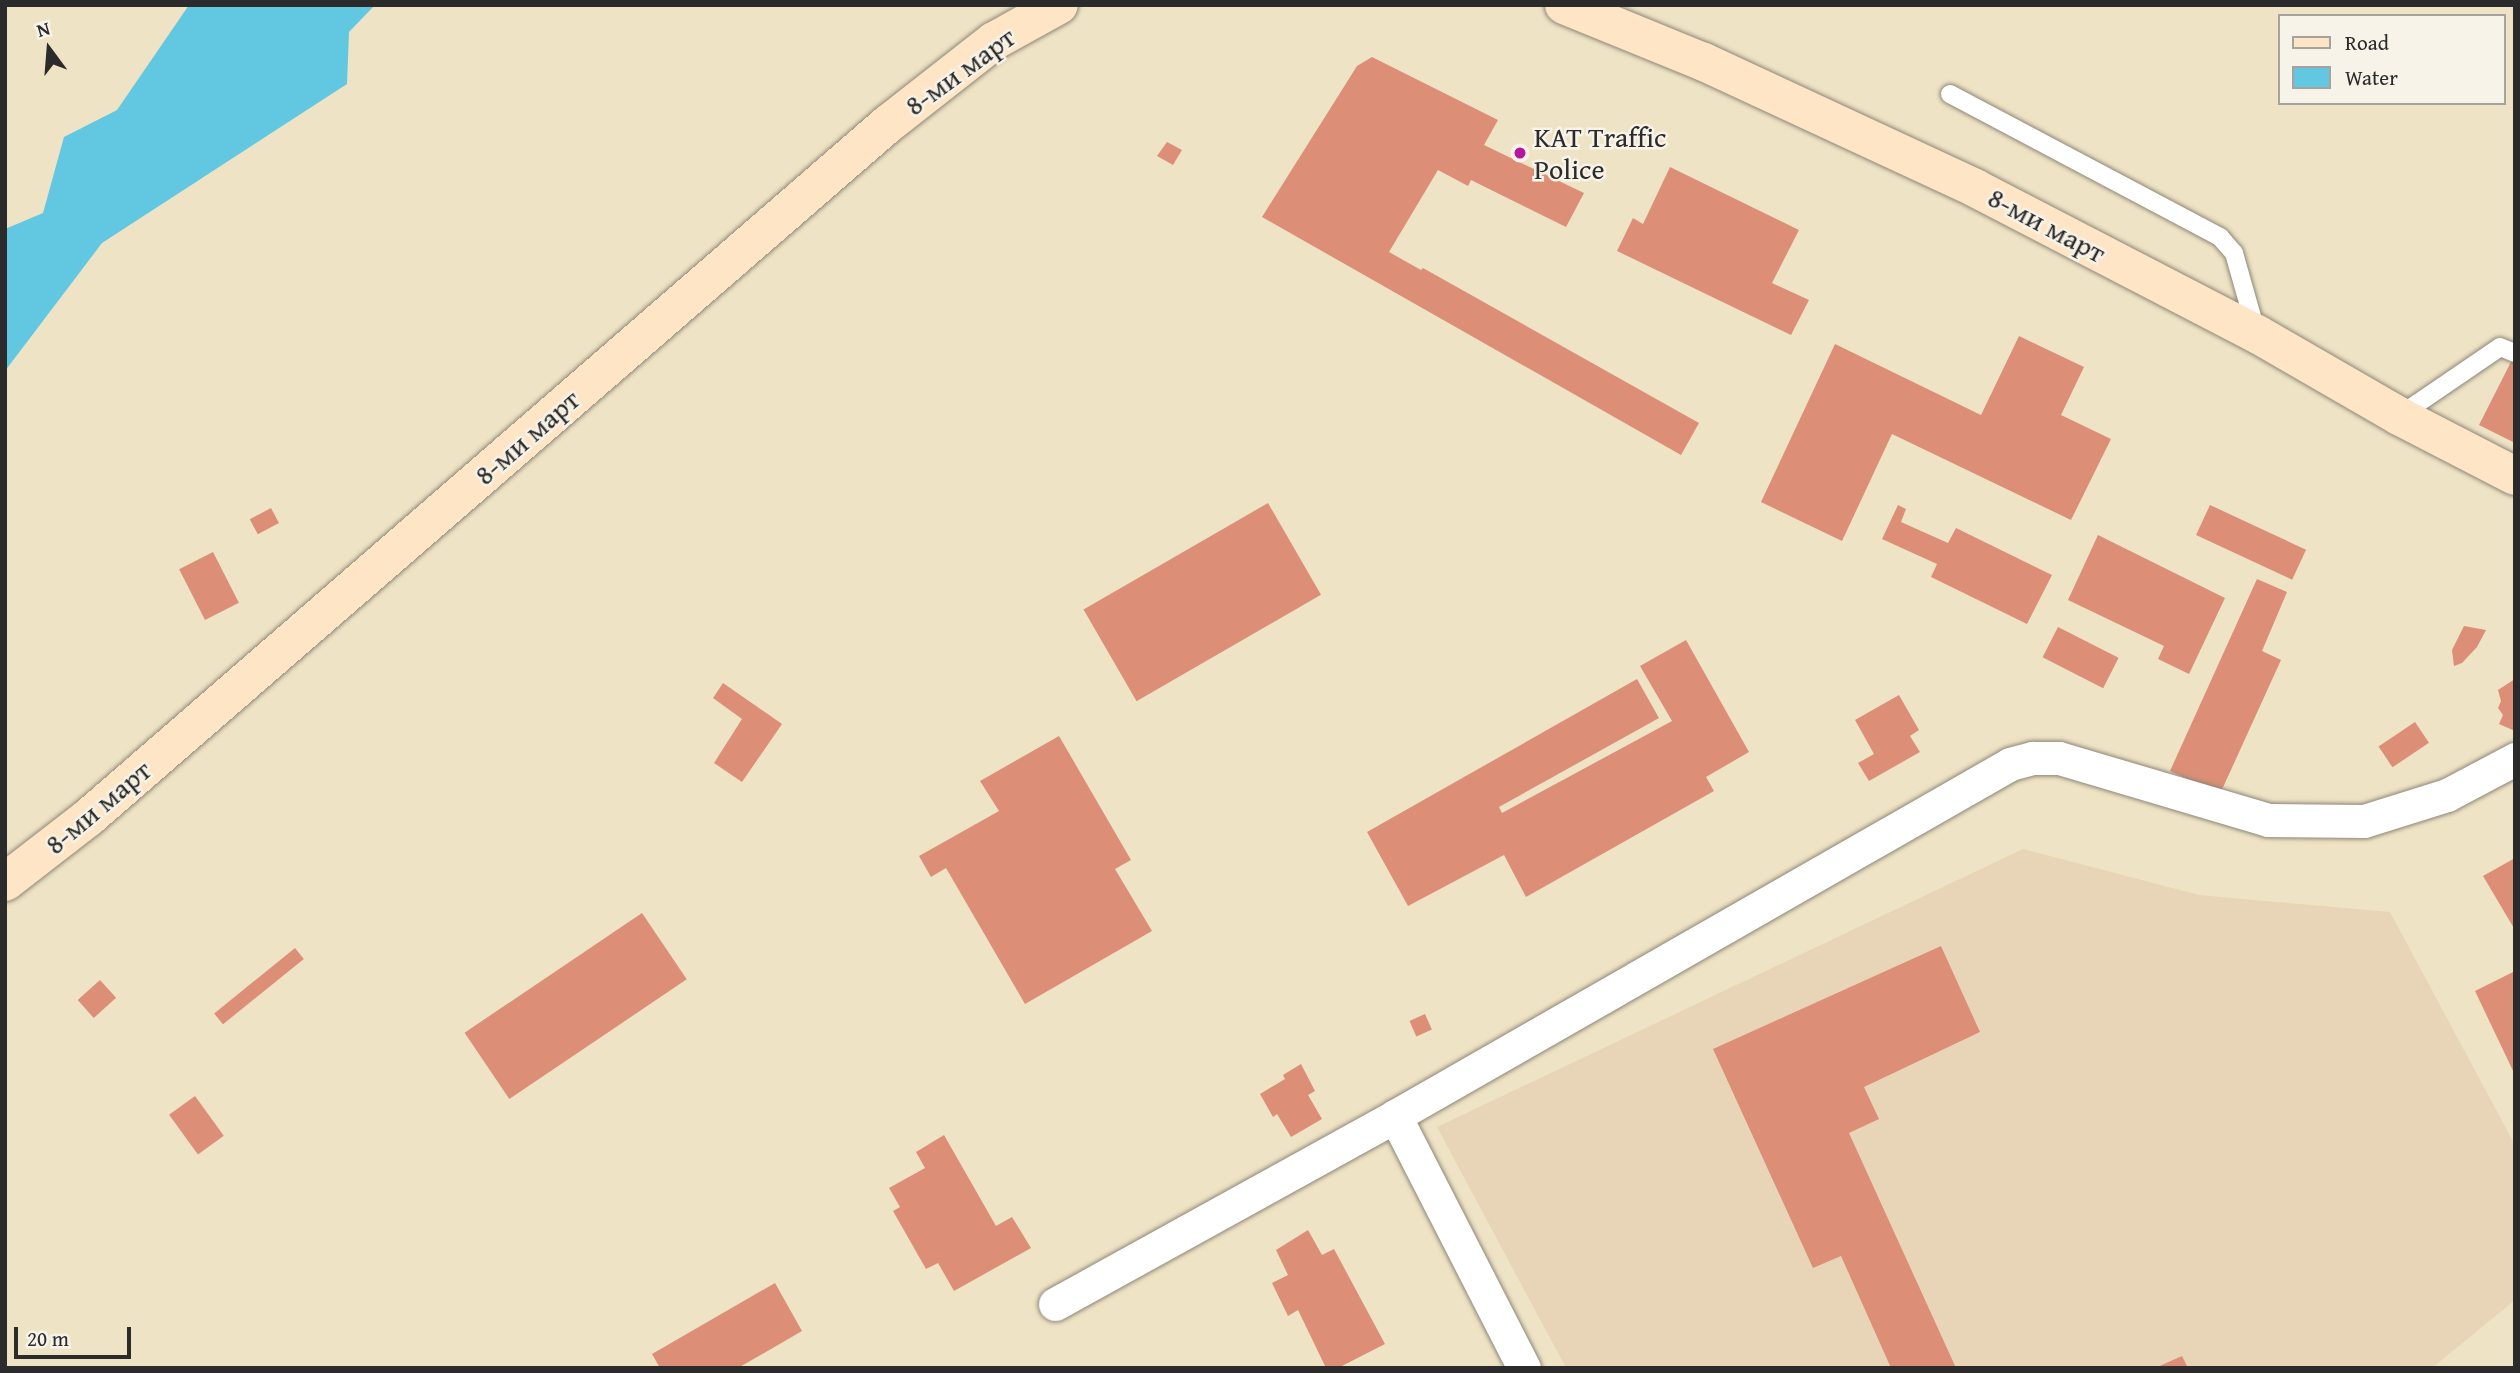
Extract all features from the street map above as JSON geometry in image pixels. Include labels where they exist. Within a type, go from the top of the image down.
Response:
[{"type":"main road","name":"8-ми март","points":[[5,881],[99,808],[888,124],[994,41],[1059,5]]},
{"type":"main road","name":"8-ми март","points":[[1564,5],[1704,62],[1975,188],[2257,334],[2399,416],[2515,476]]},
{"type":"street","points":[[1055,1304],[1395,1116],[2010,764],[2033,758],[2059,758],[2090,765],[2268,820],[2364,821],[2446,795],[2515,759]]},
{"type":"street","points":[[1395,1116],[1524,1368]]},
{"type":"lane","points":[[1950,93],[2220,237],[2234,253],[2257,334]]},
{"type":"lane","points":[[2399,416],[2500,347],[2515,353]]},
{"type":"shaded area","points":[[2023,849],[2199,895],[2390,912],[2515,1145],[2515,1300],[2432,1368],[1566,1368],[1437,1127]]},
{"type":"water","points":[[189,5],[375,5],[349,32],[347,84],[102,243],[5,371],[5,229],[43,213],[64,137],[117,110]]},
{"type":"building","points":[[1372,57],[1498,120],[1484,145],[1584,193],[1566,227],[1471,180],[1468,186],[1438,170],[1389,252],[1421,270],[1423,268],[1699,423],[1681,455],[1262,217],[1357,66]]},
{"type":"building","points":[[1167,142],[1182,150],[1173,165],[1157,156]]},
{"type":"building","points":[[1670,167],[1799,230],[1772,283],[1809,300],[1791,335],[1617,251],[1633,218],[1643,224]]},
{"type":"building","points":[[2019,336],[2084,367],[2061,415],[2111,439],[2071,520],[1892,434],[1842,541],[1761,502],[1835,344],[1981,415]]},
{"type":"building","points":[[2515,354],[2515,443],[2479,425]]},
{"type":"building","points":[[1268,503],[1321,595],[1137,701],[1084,610]]},
{"type":"building","points":[[1898,505],[1906,509],[1901,522],[1948,543],[1956,528],[2052,575],[2027,624],[1931,577],[1937,564],[1882,539]]},
{"type":"building","points":[[2210,505],[2306,550],[2292,580],[2196,535]]},
{"type":"building","points":[[271,508],[279,523],[258,534],[250,519]]},
{"type":"building","points":[[2098,535],[2225,598],[2189,674],[2158,659],[2164,646],[2068,600]]},
{"type":"building","points":[[213,552],[239,603],[205,620],[179,569]]},
{"type":"building","points":[[2257,579],[2287,592],[2262,651],[2281,660],[2220,794],[2170,771]]},
{"type":"building","points":[[2464,626],[2486,630],[2477,647],[2462,663],[2454,666],[2452,650]]},
{"type":"building","points":[[2058,627],[2119,658],[2103,688],[2043,657]]},
{"type":"building","points":[[1686,640],[1749,752],[1706,777],[1714,791],[1526,897],[1504,855],[1408,906],[1367,832],[1637,679],[1659,718],[1499,807],[1502,813],[1672,721],[1640,666]]},
{"type":"building","points":[[2515,679],[2515,731],[2499,724],[2503,715],[2498,708],[2501,701],[2498,690]]},
{"type":"building","points":[[723,683],[782,724],[742,782],[714,763],[742,719],[713,698]]},
{"type":"building","points":[[1899,695],[1919,730],[1910,736],[1920,752],[1869,781],[1858,763],[1874,754],[1855,720]]},
{"type":"building","points":[[2415,722],[2429,743],[2393,767],[2379,747]]},
{"type":"building","points":[[1059,736],[1131,860],[1115,869],[1152,931],[1025,1004],[946,868],[931,877],[919,856],[999,811],[980,781]]},
{"type":"building","points":[[2515,858],[2515,930],[2483,876]]},
{"type":"building","points":[[642,913],[687,979],[509,1099],[465,1033]]},
{"type":"building","points":[[1941,946],[1980,1032],[1864,1087],[1879,1119],[1849,1133],[1956,1368],[1891,1368],[1841,1256],[1813,1268],[1713,1049]]},
{"type":"building","points":[[295,948],[304,959],[223,1024],[214,1013]]},
{"type":"building","points":[[2515,971],[2515,1075],[2475,991]]},
{"type":"building","points":[[100,980],[116,998],[94,1018],[78,1000]]},
{"type":"building","points":[[1425,1014],[1432,1030],[1416,1036],[1409,1021]]},
{"type":"building","points":[[1301,1064],[1315,1091],[1308,1095],[1322,1119],[1291,1137],[1277,1114],[1273,1117],[1260,1094],[1285,1079],[1283,1075]]},
{"type":"building","points":[[195,1096],[224,1136],[198,1154],[169,1115]]},
{"type":"building","points":[[944,1135],[996,1226],[1012,1217],[1031,1248],[954,1291],[938,1263],[926,1269],[893,1211],[900,1207],[889,1188],[925,1168],[916,1152]]},
{"type":"building","points":[[1308,1230],[1322,1255],[1334,1249],[1385,1344],[1338,1368],[1326,1368],[1298,1310],[1288,1316],[1272,1283],[1288,1275],[1276,1250]]},
{"type":"building","points":[[775,1283],[802,1331],[738,1368],[660,1368],[652,1354]]},
{"type":"building","points":[[2182,1356],[2188,1368],[2155,1368]]},
{"type":"place","name":"KAT Traffic Police","points":[[1520,153]]}]
